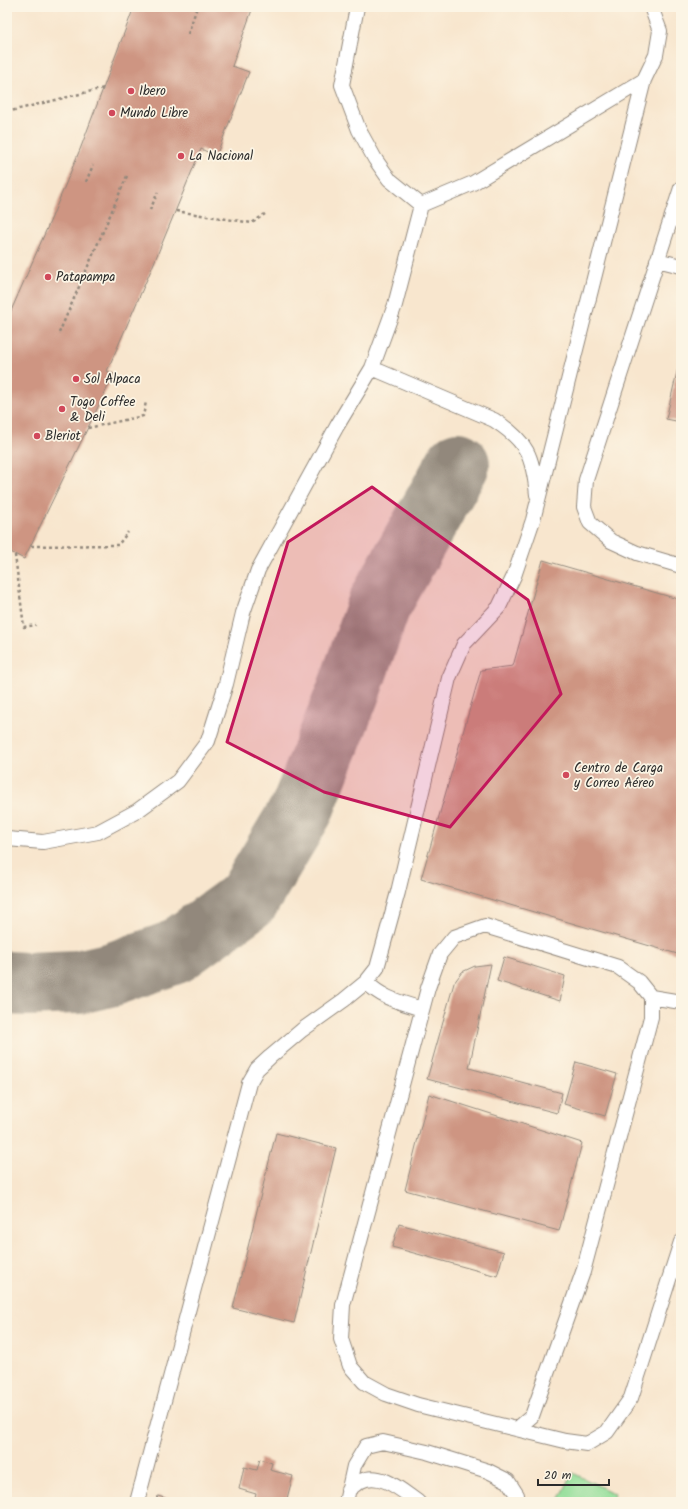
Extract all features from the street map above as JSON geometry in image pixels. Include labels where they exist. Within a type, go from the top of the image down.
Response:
[{"type":"lane","points":[[357,7],[342,85],[359,130],[375,159],[389,179],[421,206]]},
{"type":"lane","points":[[137,1502],[249,1083],[257,1069],[270,1057],[302,1030],[366,982],[377,968],[394,907],[449,678],[464,644],[499,607],[514,576],[538,502],[644,80],[656,55],[660,31],[651,7]]},
{"type":"lane","points":[[421,206],[473,183],[644,80]]},
{"type":"lane","points":[[681,188],[586,480],[584,508],[590,523],[611,541],[637,553],[681,566]]},
{"type":"lane","points":[[7,839],[43,842],[98,832],[137,811],[178,781],[208,741],[226,684],[243,613],[258,570],[337,426],[372,368],[395,305],[421,206]]},
{"type":"lane","points":[[657,260],[681,266]]},
{"type":"lane","points":[[372,368],[494,420],[511,431],[524,447],[531,460],[536,482],[538,502]]},
{"type":"lane","points":[[517,1429],[532,1416],[583,1272],[651,1017],[651,997],[639,982],[618,968],[484,926],[454,937],[440,954],[428,988],[343,1305],[341,1339],[350,1366],[364,1382],[386,1394],[418,1405],[565,1441],[586,1444],[607,1432],[630,1398],[681,1242]]},
{"type":"lane","points":[[366,982],[374,990],[388,999],[422,1009]]},
{"type":"lane","points":[[651,997],[681,1002]]},
{"type":"lane","points":[[347,1496],[354,1466],[366,1446],[383,1442],[427,1452],[488,1471],[508,1481],[517,1495],[515,1502]]},
{"type":"lane","points":[[347,1496],[360,1481],[376,1478],[392,1484],[418,1502]]},
{"type":"path","points":[[188,34],[197,7]]},
{"type":"path","points":[[7,112],[104,88]]},
{"type":"path","points":[[86,182],[93,165]]},
{"type":"path","points":[[59,333],[127,176]]},
{"type":"path","points":[[150,210],[158,192]]},
{"type":"path","points":[[176,211],[252,222],[265,214]]},
{"type":"path","points":[[88,428],[143,416],[146,402]]},
{"type":"path","points":[[31,546],[118,546],[128,532]]},
{"type":"path","points":[[15,554],[24,627],[36,625]]},
{"type":"highlighted area","points":[[372,487],[528,600],[561,694],[450,827],[324,792],[227,742],[288,542]]},
{"type":"green space","points":[[573,1473],[615,1494],[611,1502],[558,1502]]},
{"type":"building","points":[[134,7],[253,7],[232,66],[249,72],[216,156],[201,149],[107,371],[114,374],[24,559],[7,550],[7,320],[81,147]]},
{"type":"building","points":[[681,359],[681,422],[666,419]]},
{"type":"building","name":"Centro de Carga y Correo Aéreo","points":[[543,560],[681,600],[681,955],[421,879],[481,670],[513,666]]},
{"type":"building","points":[[504,957],[565,976],[560,1001],[497,981]]},
{"type":"building","points":[[491,964],[469,1068],[562,1093],[557,1113],[427,1079],[454,983],[462,972],[475,966]]},
{"type":"building","points":[[576,1062],[617,1074],[605,1116],[564,1104]]},
{"type":"building","points":[[429,1094],[582,1143],[559,1231],[405,1190]]},
{"type":"building","points":[[276,1133],[336,1148],[294,1323],[233,1308]]},
{"type":"building","points":[[399,1224],[504,1252],[497,1276],[392,1247]]},
{"type":"building","points":[[260,1459],[272,1463],[270,1470],[293,1476],[286,1502],[278,1502],[268,1499],[268,1502],[254,1502],[256,1494],[239,1489],[244,1467],[257,1470]]},
{"type":"building","points":[[158,1496],[179,1502],[156,1502]]},
{"type":"taxiway","points":[[7,983],[26,984],[78,982],[113,974],[175,952],[248,899],[302,809],[347,695],[379,605],[458,464]]},
{"type":"place","name":"Ibero","points":[[131,91]]},
{"type":"place","name":"Mundo Libre","points":[[112,113]]},
{"type":"place","name":"La Nacional","points":[[181,156]]},
{"type":"place","name":"Patapampa","points":[[48,277]]},
{"type":"place","name":"Sol Alpaca","points":[[76,379]]},
{"type":"place","name":"Togo Coffee & Deli","points":[[62,409]]},
{"type":"place","name":"Bleriot","points":[[37,436]]},
{"type":"place","name":"Centro de Carga y Correo Aéreo","points":[[566,775]]}]
